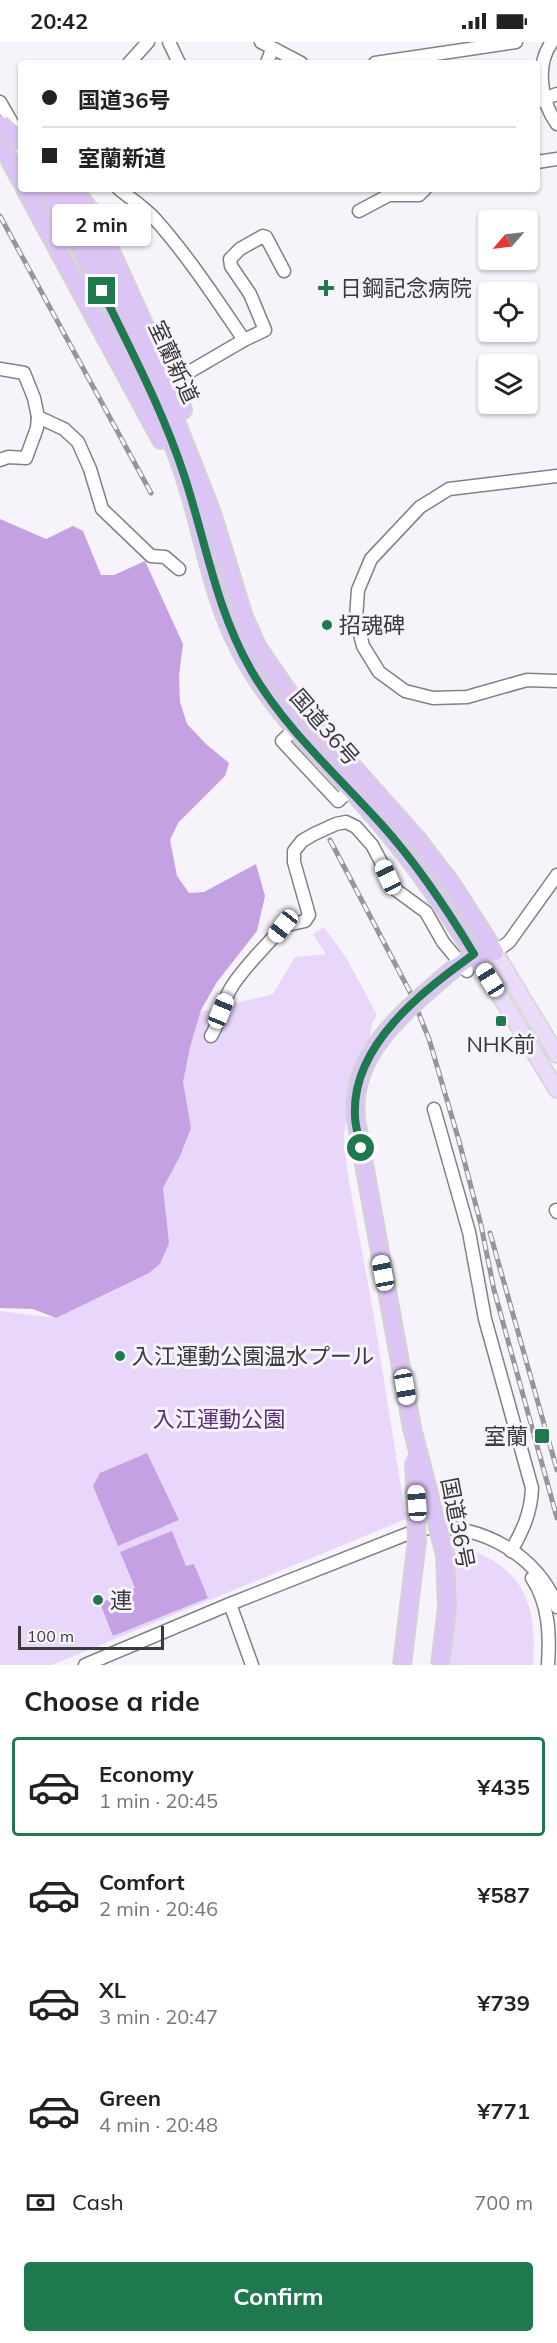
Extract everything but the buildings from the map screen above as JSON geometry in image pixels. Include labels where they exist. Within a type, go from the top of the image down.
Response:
[{"type":"highway","points":[[0,124],[18,133]]},
{"type":"highway","points":[[0,141],[18,159]]},
{"type":"highway","points":[[0,141],[18,175]]},
{"type":"highway","points":[[27,192],[162,441],[192,503]]},
{"type":"highway","name":"室蘭新道","points":[[46,192],[83,252],[198,473],[227,563]]},
{"type":"highway","name":"室蘭新道","points":[[61,192],[87,232],[168,417],[192,503]]},
{"type":"highway","points":[[75,192],[90,210],[103,234],[172,382],[202,458],[215,501],[227,563]]},
{"type":"highway","name":"国道36号","points":[[192,503],[228,626],[252,672],[294,729],[385,828],[430,886],[465,967],[399,1016],[374,1047],[361,1076],[355,1116],[412,1428],[434,1505],[445,1555],[447,1608],[440,1665]]},
{"type":"highway","name":"国道36号","points":[[227,563],[244,617],[258,648],[274,674],[296,704],[418,840],[451,883],[495,952]]},
{"type":"highway","points":[[465,967],[495,952]]},
{"type":"highway","name":"国道36号","points":[[402,1665],[417,1541],[412,1428]]},
{"type":"main road","points":[[495,952],[557,1055]]},
{"type":"main road","points":[[465,967],[557,1090]]},
{"type":"street","points":[[132,60],[148,42]]},
{"type":"street","points":[[169,42],[178,60]]},
{"type":"street","points":[[395,60],[516,42]]},
{"type":"street","points":[[552,42],[543,62],[541,101],[557,124]]},
{"type":"street","points":[[267,46],[295,60]]},
{"type":"street","points":[[541,101],[557,94]]},
{"type":"street","points":[[0,102],[18,131]]},
{"type":"street","points":[[0,141],[18,135]]},
{"type":"street","points":[[540,162],[557,159]]},
{"type":"street","points":[[124,192],[154,218],[172,240],[243,340]]},
{"type":"street","points":[[359,211],[389,195],[419,195],[422,192]]},
{"type":"street","points":[[172,382],[243,340],[265,330],[250,294],[231,266],[232,255],[263,236],[266,237],[284,271]]},
{"type":"street","points":[[0,369],[24,373],[34,398],[38,417],[37,428],[26,458],[8,457],[0,460]]},
{"type":"street","points":[[38,417],[64,429],[78,442],[90,469],[102,508],[109,516],[151,556],[165,557],[179,569]]},
{"type":"street","points":[[557,476],[449,489],[420,507],[371,559],[358,590],[356,618],[363,646],[380,672],[405,691],[433,698],[467,697],[527,680],[557,681]]},
{"type":"street","points":[[211,1036],[219,1024],[221,1011],[238,976],[266,948],[283,926],[305,921],[309,915],[294,862],[294,851],[302,841],[336,824],[346,822],[356,827],[372,845],[396,890],[426,912],[443,942],[465,967]]},
{"type":"street","points":[[495,952],[510,942],[557,875]]},
{"type":"street","points":[[434,1109],[469,1232],[485,1319],[532,1488],[532,1506],[526,1526],[511,1551]]},
{"type":"street","points":[[85,1665],[230,1604],[406,1534],[428,1528],[466,1531],[493,1539],[529,1564],[548,1588],[557,1607]]},
{"type":"street","points":[[511,1551],[526,1567],[543,1597],[549,1628],[548,1665]]},
{"type":"street","points":[[230,1604],[252,1665]]},
{"type":"green space","name":"入江運動公園","points":[[324,927],[347,959],[377,1015],[372,1023],[369,1042],[349,1085],[344,1136],[347,1170],[373,1311],[406,1519],[52,1665],[0,1665],[0,1311],[56,1318],[165,1209],[163,1187],[187,1056],[200,1012],[273,994],[295,957],[326,954],[313,934]]},
{"type":"green space","points":[[453,1544],[476,1552],[494,1562],[509,1573],[520,1586],[528,1602],[532,1620],[533,1665],[444,1665],[455,1589]]},
{"type":"shaded area","points":[[0,519],[46,539],[73,526],[83,531],[101,575],[114,575],[145,561],[183,644],[179,676],[180,702],[187,724],[229,763],[225,776],[178,823],[170,840],[177,876],[189,893],[204,892],[256,864],[265,896],[257,931],[217,982],[201,1010],[190,1047],[183,1082],[191,1128],[180,1156],[163,1188],[169,1243],[160,1264],[149,1273],[56,1318],[33,1309],[0,1308]]},
{"type":"shaded area","points":[[147,1453],[179,1520],[118,1546],[93,1486],[100,1473]]},
{"type":"shaded area","points":[[172,1531],[186,1566],[194,1564],[208,1598],[113,1636],[100,1603],[135,1588],[120,1552]]},
{"type":"railway","points":[[0,216],[151,493]]},
{"type":"railway","points":[[330,840],[410,992],[429,1039],[459,1141],[481,1225],[494,1290],[557,1518]]},
{"type":"railway","points":[[490,1233],[557,1470]]},
{"type":"place","name":"日鋼記念病院","points":[[326,288]]},
{"type":"place","name":"招魂碑","points":[[327,625]]},
{"type":"place","name":"NHK前","points":[[501,1021]]},
{"type":"place","name":"入江運動公園温水プール","points":[[120,1356]]},
{"type":"place","name":"室蘭","points":[[542,1436]]},
{"type":"place","name":"連","points":[[98,1600]]},
{"type":"route","points":[[102,291],[149,389],[174,448],[228,626],[252,672],[281,714],[385,828],[430,886],[474,954],[399,1016],[374,1047],[361,1076],[357,1093],[355,1116],[361,1148]]}]
